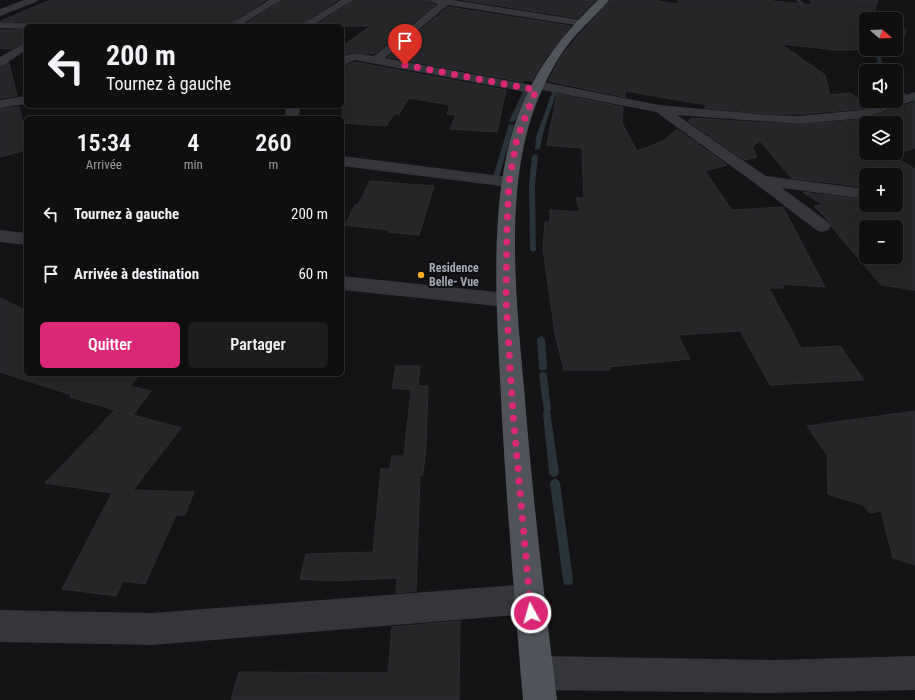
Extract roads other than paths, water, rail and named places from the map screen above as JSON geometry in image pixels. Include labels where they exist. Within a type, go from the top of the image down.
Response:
[{"type":"main road","points":[[539,686],[529,599],[513,414],[506,300],[509,182],[517,138],[537,88],[554,56],[604,0]]},
{"type":"street","points":[[0,13],[33,0]]},
{"type":"street","points":[[235,24],[276,0]]},
{"type":"street","points":[[307,24],[348,0]]},
{"type":"street","points":[[434,0],[582,23]]},
{"type":"street","points":[[376,60],[447,1]]},
{"type":"street","points":[[0,25],[24,26]]},
{"type":"street","points":[[0,62],[24,46]]},
{"type":"street","points":[[344,61],[355,56],[659,109],[771,119],[798,120],[864,114],[915,96]]},
{"type":"street","points":[[0,104],[24,100]]},
{"type":"street","points":[[659,109],[762,181],[822,226]]},
{"type":"street","points":[[344,161],[509,182]]},
{"type":"street","points":[[762,181],[859,193]]},
{"type":"street","points":[[0,236],[24,239]]},
{"type":"street","points":[[344,283],[506,300]]},
{"type":"street","points":[[0,626],[153,630],[529,599]]},
{"type":"street","points":[[539,686],[789,676],[867,676],[915,673]]},
{"type":"waterway","points":[[798,0],[809,10]]},
{"type":"waterway","points":[[878,56],[880,62],[878,64]]},
{"type":"waterway","points":[[512,121],[526,91]]},
{"type":"waterway","points":[[548,111],[555,91]]},
{"type":"waterway","points":[[903,93],[915,101]]},
{"type":"waterway","points":[[537,149],[539,137],[547,113]]},
{"type":"waterway","points":[[496,177],[511,125]]},
{"type":"waterway","points":[[533,250],[532,185],[535,156]]},
{"type":"waterway","points":[[541,339],[543,368]]},
{"type":"waterway","points":[[543,375],[547,409]]},
{"type":"waterway","points":[[547,413],[554,473]]},
{"type":"waterway","points":[[555,483],[568,580]]},
{"type":"place","name":"Residence Belle- Vue","points":[[421,275]]}]
